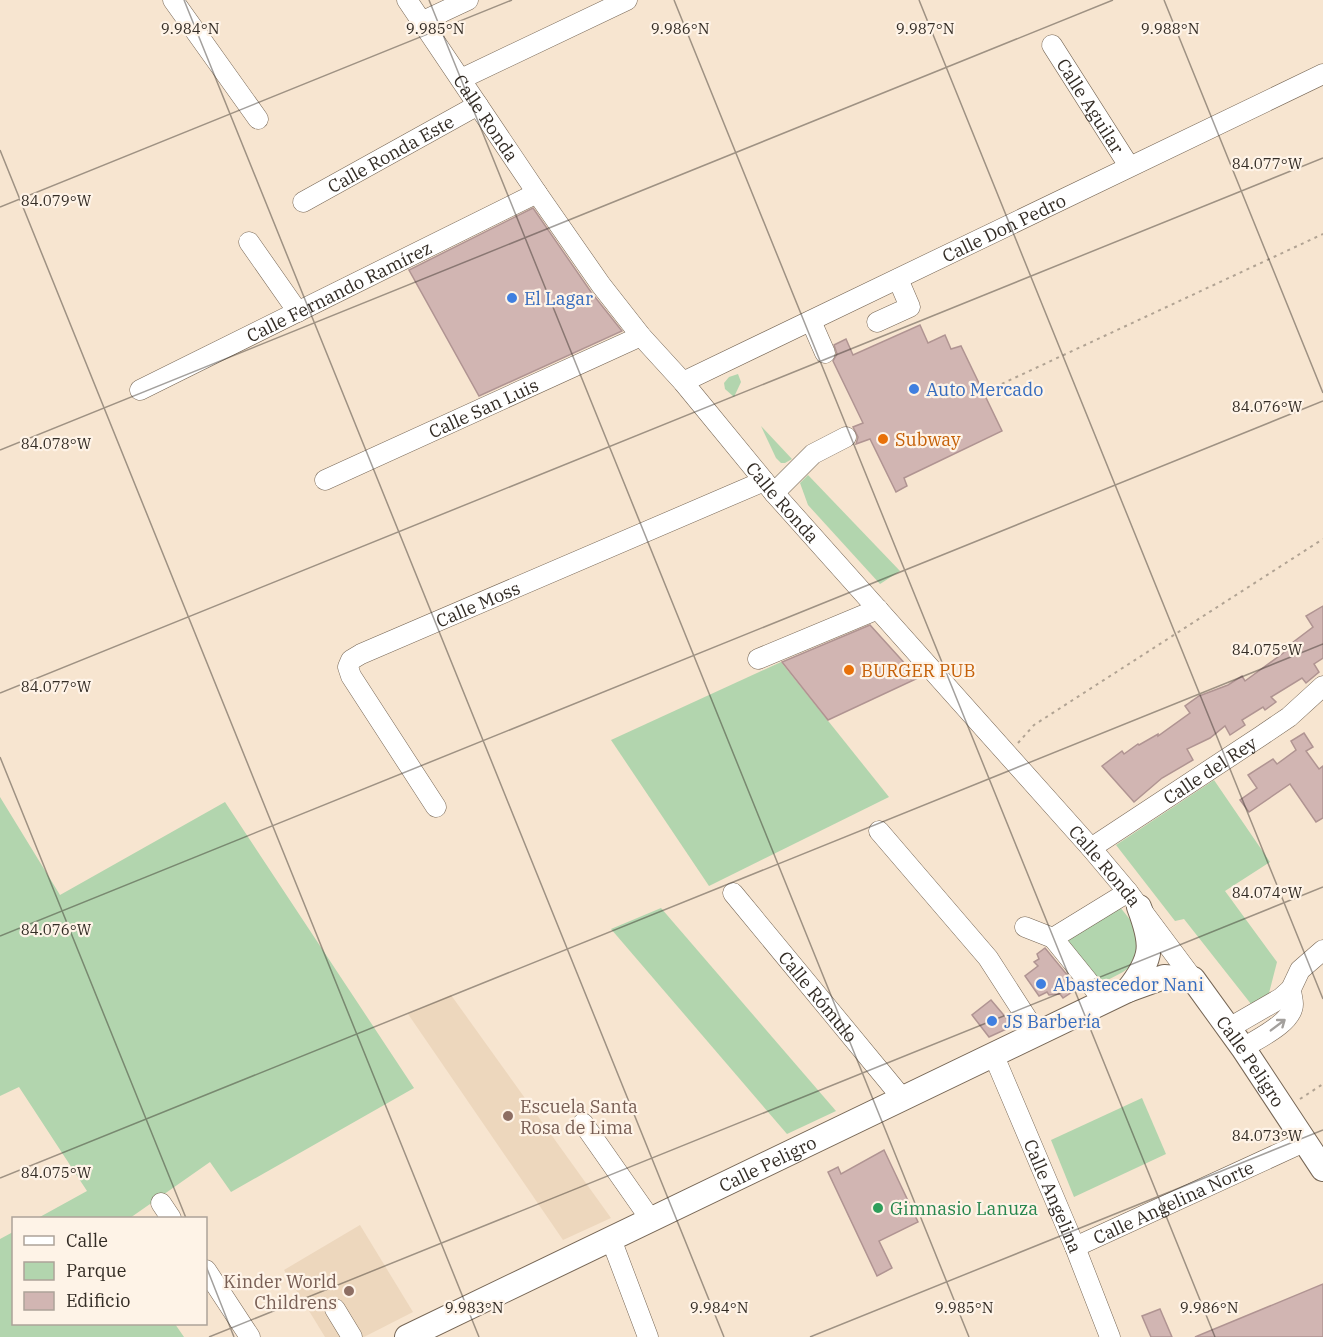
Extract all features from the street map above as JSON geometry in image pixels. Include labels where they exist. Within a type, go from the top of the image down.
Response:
[{"type":"main road","points":[[1128,990],[1138,977],[1147,957],[1149,933],[1133,899]]},
{"type":"main road","name":"Calle Peligro","points":[[407,1337],[1104,1001],[1164,977],[1193,979],[1243,1048],[1323,1169]]},
{"type":"street","points":[[173,0],[258,119]]},
{"type":"street","name":"Calle Ronda","points":[[407,0],[537,194],[641,336],[683,382],[769,487],[1091,848],[1133,899],[1193,979]]},
{"type":"street","points":[[422,22],[468,0]]},
{"type":"street","points":[[460,79],[627,0]]},
{"type":"street","name":"Calle Aguilar","points":[[1052,45],[1130,166]]},
{"type":"street","name":"Calle Don Pedro","points":[[683,382],[1323,74]]},
{"type":"street","name":"Calle Ronda Este","points":[[303,202],[478,105]]},
{"type":"street","name":"Calle Fernando Ramírez","points":[[140,390],[537,194]]},
{"type":"street","points":[[249,242],[298,312]]},
{"type":"street","points":[[877,322],[910,307],[898,279]]},
{"type":"street","points":[[811,321],[825,353]]},
{"type":"street","name":"Calle San Luis","points":[[325,480],[641,336]]},
{"type":"street","points":[[769,487],[813,454],[846,437]]},
{"type":"street","name":"Calle Moss","points":[[436,807],[351,676],[348,668],[351,660],[769,487]]},
{"type":"street","points":[[758,659],[878,609]]},
{"type":"street","name":"Calle del Rey","points":[[1091,848],[1289,717],[1323,686]]},
{"type":"street","points":[[879,831],[988,958],[1037,1034]]},
{"type":"street","name":"Calle Rómulo","points":[[733,893],[903,1099]]},
{"type":"street","points":[[1053,938],[1133,899]]},
{"type":"street","points":[[1025,927],[1053,938],[1104,1001]]},
{"type":"street","points":[[1229,1029],[1281,998],[1291,989],[1300,970],[1323,950]]},
{"type":"street","points":[[1243,1048],[1283,1023],[1294,1005],[1291,989]]},
{"type":"street","name":"Calle Angelina","points":[[993,1056],[1075,1247],[1110,1337]]},
{"type":"street","points":[[583,1123],[651,1220]]},
{"type":"street","name":"Calle Angelina Norte","points":[[1075,1247],[1304,1142]]},
{"type":"street","points":[[611,1239],[648,1337]]},
{"type":"street","points":[[207,1272],[250,1337]]},
{"type":"street","points":[[334,1309],[352,1337]]},
{"type":"path","points":[[995,387],[1323,234]]},
{"type":"path","points":[[1009,754],[1034,725],[1323,540]]},
{"type":"path","points":[[1283,1110],[1323,1084]]},
{"type":"shaded area","name":"Escuela Santa Rosa de Lima","points":[[451,995],[611,1218],[563,1240],[408,1014]]},
{"type":"shaded area","name":"Kinder World Childrens","points":[[360,1225],[413,1312],[364,1337],[325,1337],[284,1270]]},
{"type":"green space","points":[[738,374],[741,382],[734,397],[725,389],[724,383],[729,377]]},
{"type":"green space","points":[[761,426],[792,459],[781,463],[776,458]]},
{"type":"green space","points":[[808,475],[900,571],[880,584],[808,505],[800,483]]},
{"type":"green space","points":[[781,662],[889,797],[709,886],[611,740]]},
{"type":"green space","points":[[1214,780],[1270,862],[1225,891],[1277,962],[1269,993],[1251,1004],[1184,919],[1175,921],[1116,845]]},
{"type":"green space","points":[[0,797],[60,895],[225,802],[414,1088],[231,1192],[210,1162],[131,1217],[40,1217],[87,1191],[19,1087],[0,1096]]},
{"type":"green space","points":[[1116,902],[1136,930],[1134,964],[1100,984],[1061,937]]},
{"type":"green space","points":[[661,908],[836,1111],[787,1134],[611,929]]},
{"type":"green space","points":[[1142,1098],[1166,1154],[1074,1197],[1051,1140]]},
{"type":"green space","points":[[12,1233],[12,1325],[176,1325],[184,1337],[0,1337],[0,1239]]},
{"type":"building","name":"El Lagar","points":[[533,208],[591,292],[622,331],[479,396],[409,270]]},
{"type":"building","name":"Auto Mercado","points":[[920,325],[928,343],[945,335],[951,349],[961,346],[1002,431],[904,478],[907,486],[896,492],[870,439],[856,444],[858,437],[853,427],[863,423],[833,361],[837,354],[834,345],[846,339],[853,355]]},
{"type":"building","points":[[1323,606],[1323,658],[1314,664],[1319,672],[1306,683],[1302,678],[1271,697],[1276,702],[1265,710],[1263,707],[1242,720],[1245,725],[1230,735],[1225,726],[1210,738],[1187,749],[1193,760],[1162,778],[1134,802],[1102,766],[1122,751],[1124,754],[1138,744],[1158,734],[1158,736],[1190,713],[1185,706],[1199,696],[1228,685],[1242,676],[1245,681],[1286,651],[1284,649],[1313,627],[1306,616]]},
{"type":"building","name":"BURGER PUB","points":[[870,625],[918,678],[828,720],[782,662]]},
{"type":"building","points":[[1304,733],[1313,747],[1306,751],[1319,769],[1323,766],[1323,818],[1316,822],[1290,784],[1249,812],[1240,800],[1257,788],[1248,775],[1273,759],[1277,764],[1296,750],[1291,741]]},
{"type":"building","points":[[1045,948],[1078,988],[1063,998],[1060,994],[1049,995],[1047,992],[1039,996],[1025,976],[1038,966],[1034,962],[1039,959],[1037,954]]},
{"type":"building","name":"JS Barbería","points":[[991,1000],[1013,1026],[989,1037],[972,1015]]},
{"type":"building","name":"Gimnasio Lanuza","points":[[884,1150],[918,1222],[879,1241],[892,1268],[877,1276],[828,1172],[838,1167],[841,1174]]},
{"type":"building","points":[[1323,1284],[1323,1337],[1195,1337]]},
{"type":"building","points":[[1160,1309],[1172,1337],[1151,1337],[1142,1316]]},
{"type":"place","name":"El Lagar","points":[[512,298]]},
{"type":"place","name":"Auto Mercado","points":[[914,389]]},
{"type":"place","name":"Subway","points":[[883,439]]},
{"type":"place","name":"BURGER PUB","points":[[849,670]]},
{"type":"place","name":"Abastecedor Nani","points":[[1041,984]]},
{"type":"place","name":"JS Barbería","points":[[992,1021]]},
{"type":"place","name":"Escuela Santa Rosa de Lima","points":[[508,1116]]},
{"type":"place","name":"Gimnasio Lanuza","points":[[878,1208]]},
{"type":"place","name":"Kinder World Childrens","points":[[349,1291]]}]
